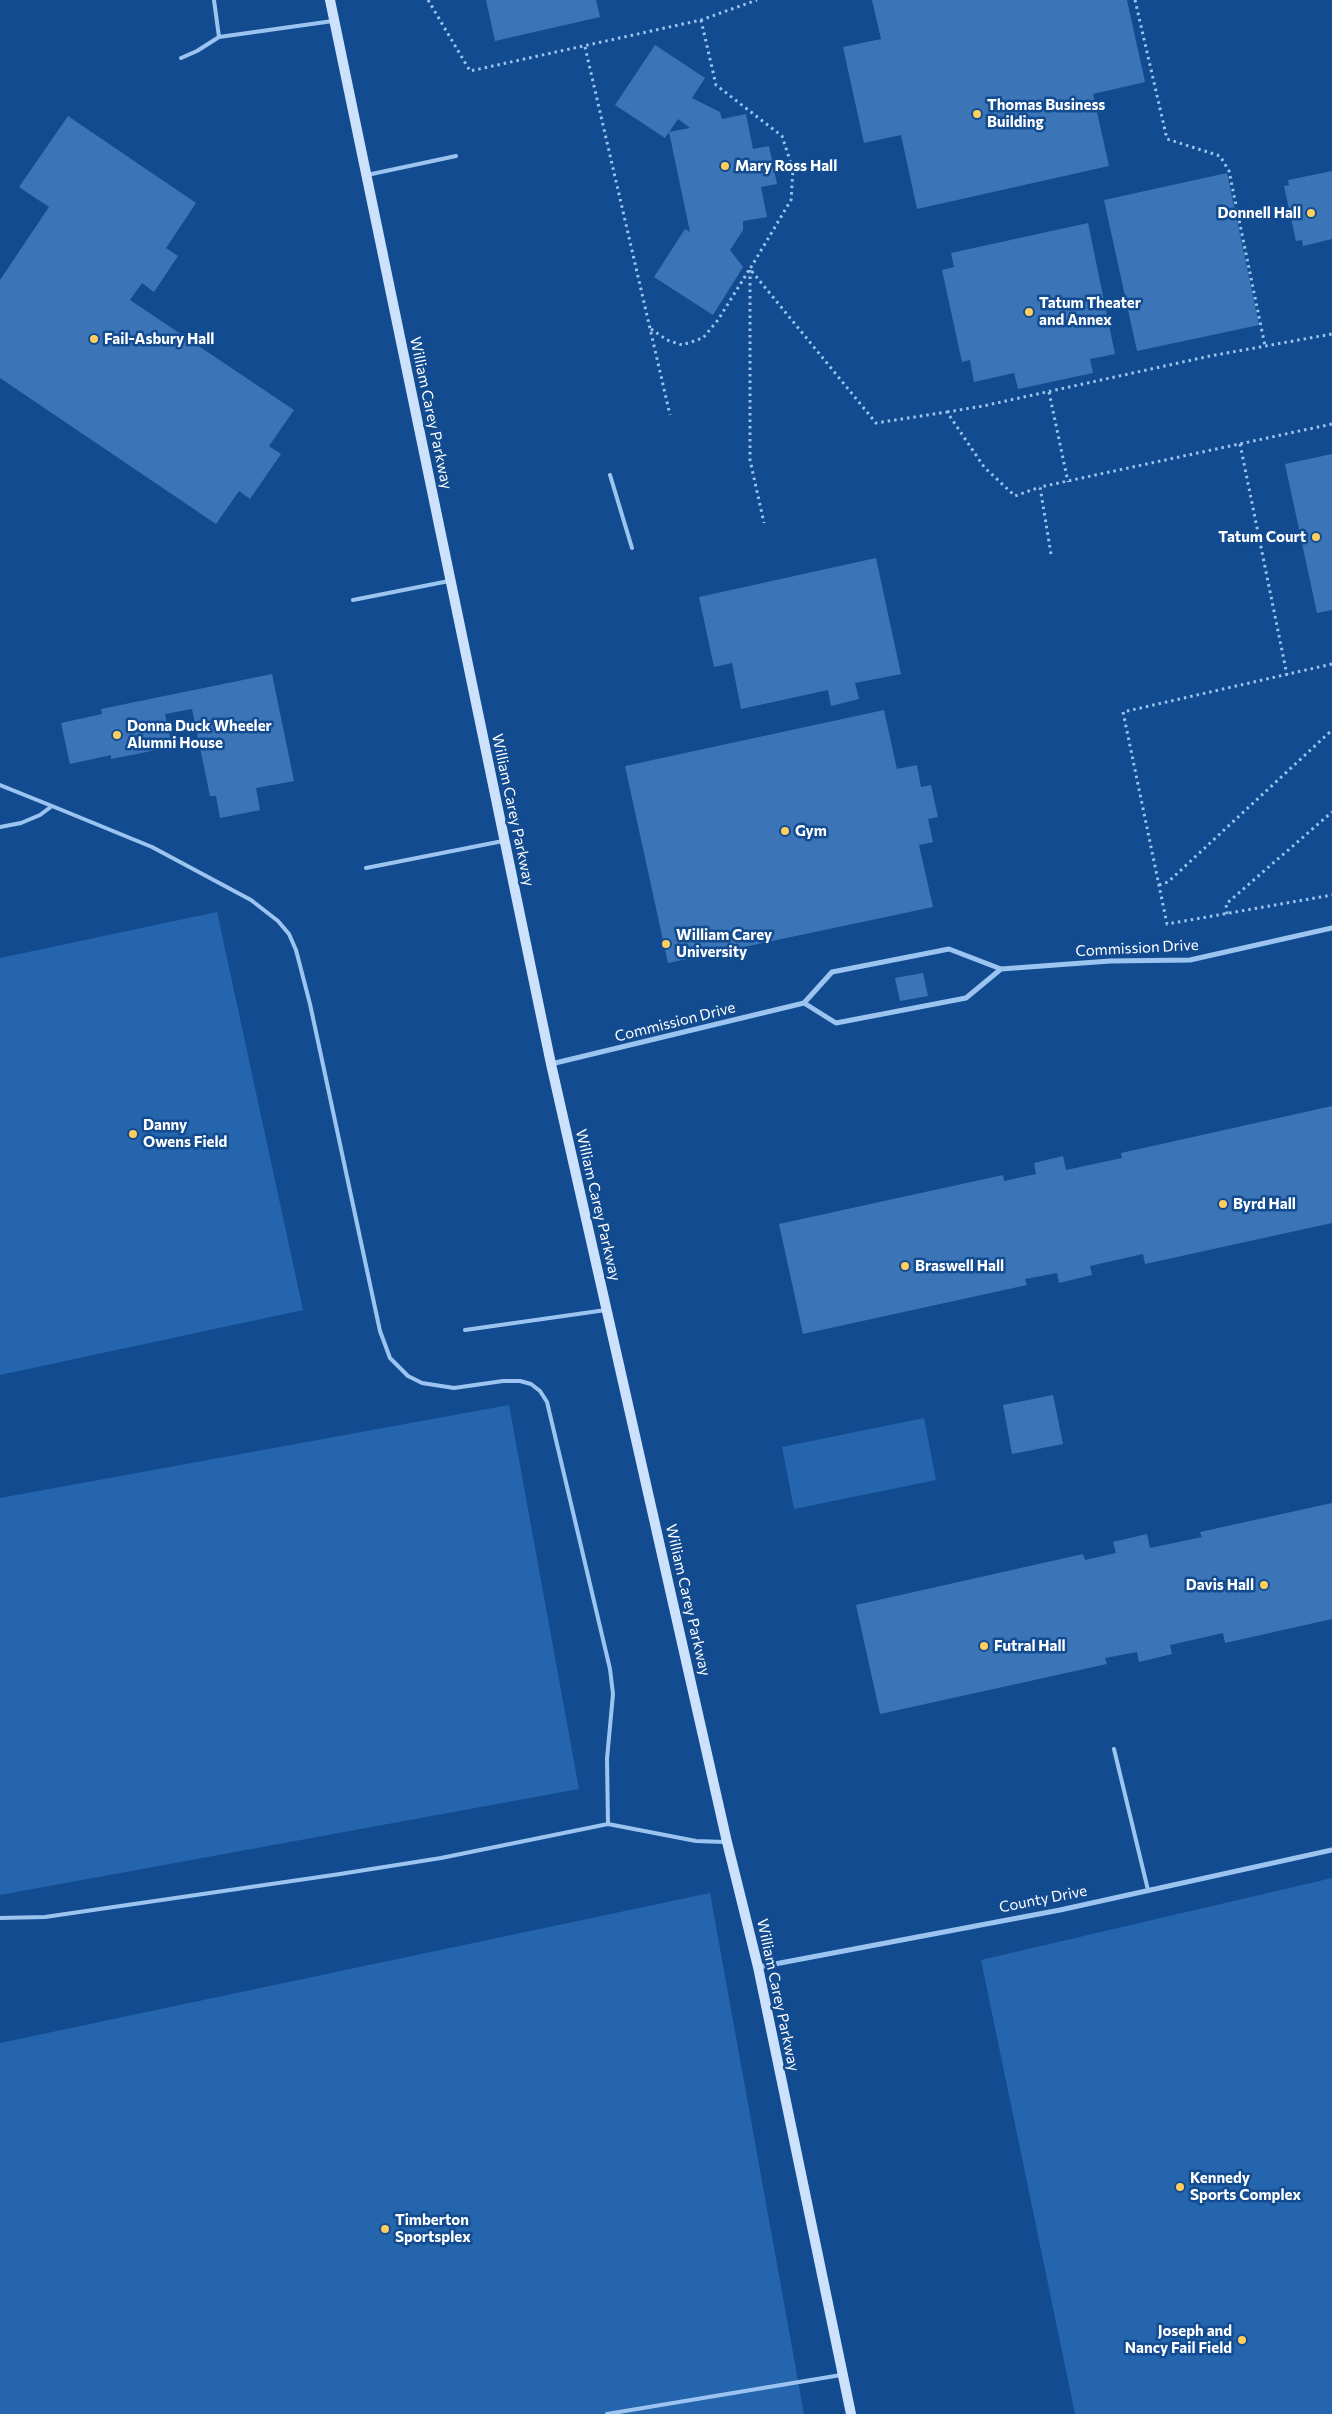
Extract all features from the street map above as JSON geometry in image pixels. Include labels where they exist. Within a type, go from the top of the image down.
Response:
[{"type":"street","name":"William Carey Parkway","points":[[330,0],[551,1064],[727,1842],[758,1968],[851,2414]]},
{"type":"street","name":"Commission Drive","points":[[551,1064],[804,1003],[832,972],[949,949],[1000,969],[1110,962],[1190,960],[1332,928]]},
{"type":"street","points":[[804,1003],[836,1023],[966,998],[1000,969]]},
{"type":"street","name":"County Drive","points":[[758,1968],[1060,1910],[1332,1850]]},
{"type":"lane","points":[[214,0],[219,37]]},
{"type":"lane","points":[[181,58],[197,51],[219,37],[335,21]]},
{"type":"lane","points":[[367,175],[456,156]]},
{"type":"lane","points":[[610,475],[632,548]]},
{"type":"lane","points":[[353,600],[450,581]]},
{"type":"lane","points":[[0,785],[152,847],[250,900],[278,921],[289,934],[296,950],[310,1004],[380,1331],[390,1358],[408,1376],[422,1383],[454,1388],[502,1381],[520,1381],[530,1384],[540,1391],[547,1402],[610,1669],[613,1694],[607,1759],[608,1824]]},
{"type":"lane","points":[[0,827],[21,823],[40,815],[52,806]]},
{"type":"lane","points":[[366,868],[505,840]]},
{"type":"lane","points":[[465,1330],[607,1310]]},
{"type":"lane","points":[[1114,1749],[1148,1890]]},
{"type":"lane","points":[[0,1918],[45,1917],[340,1874],[441,1858],[608,1824],[660,1832],[696,1841],[727,1842]]},
{"type":"lane","points":[[607,2414],[843,2374]]},
{"type":"path","points":[[428,0],[470,71],[701,20],[757,0]]},
{"type":"path","points":[[1135,0],[1167,139],[1220,156],[1229,171],[1264,346]]},
{"type":"path","points":[[651,330],[666,340],[682,345],[704,338],[718,320],[791,200],[793,170],[782,136],[716,85],[701,20]]},
{"type":"path","points":[[585,47],[670,414]]},
{"type":"path","points":[[750,269],[876,423],[948,412],[1049,392],[1144,370],[1332,334]]},
{"type":"path","points":[[750,269],[750,460],[764,523]]},
{"type":"path","points":[[1049,392],[1068,482]]},
{"type":"path","points":[[948,412],[984,467],[1015,496],[1040,487],[1332,424]]},
{"type":"path","points":[[1240,444],[1288,674]]},
{"type":"path","points":[[1040,487],[1051,554]]},
{"type":"path","points":[[1332,664],[1123,712],[1167,924],[1332,895]]},
{"type":"path","points":[[1159,885],[1168,882],[1332,730]]},
{"type":"path","points":[[1227,914],[1226,904],[1332,812]]},
{"type":"shaded area","name":"Danny Owens Field","points":[[217,912],[303,1310],[0,1375],[0,958]]},
{"type":"shaded area","points":[[509,1405],[579,1789],[0,1895],[0,1498]]},
{"type":"shaded area","points":[[924,1418],[936,1480],[794,1509],[782,1447]]},
{"type":"shaded area","name":"Kennedy Sports Complex","points":[[1332,1878],[1332,2414],[1075,2414],[981,1960]]},
{"type":"shaded area","name":"Timberton Sportsplex","points":[[710,1893],[804,2414],[0,2414],[0,2043]]},
{"type":"building","points":[[486,0],[596,0],[600,17],[495,41]]},
{"type":"building","name":"Thomas Business Building","points":[[872,0],[1127,0],[1145,82],[1093,94],[1109,166],[917,209],[901,135],[864,143],[843,47],[881,39]]},
{"type":"building","name":"Mary Ross Hall","points":[[655,45],[705,78],[692,98],[720,112],[722,119],[746,114],[753,149],[769,146],[777,184],[761,187],[767,217],[743,221],[743,230],[730,250],[743,267],[713,315],[654,277],[685,229],[690,232],[669,132],[665,138],[615,105]],"holes":[[[678,119],[690,128],[669,132]]]},
{"type":"building","name":"Fail-Asbury Hall","points":[[68,116],[196,203],[166,248],[178,256],[154,292],[142,283],[130,300],[294,410],[269,446],[281,454],[250,499],[239,491],[216,524],[0,378],[0,280],[49,207],[19,187]]},
{"type":"building","name":"Donnell Hall","points":[[1332,171],[1332,239],[1303,246],[1302,240],[1296,241],[1284,186],[1289,185],[1288,180]]},
{"type":"building","points":[[1227,173],[1259,325],[1137,351],[1104,200]]},
{"type":"building","name":"Tatum Theater and Annex","points":[[1088,223],[1115,354],[1090,359],[1093,373],[1018,389],[1014,373],[974,382],[970,360],[962,362],[942,270],[954,267],[951,253]]},
{"type":"building","name":"Tatum Court","points":[[1332,454],[1332,610],[1317,613],[1285,464]]},
{"type":"building","points":[[876,558],[901,674],[855,683],[859,699],[831,706],[828,690],[741,709],[732,663],[714,667],[699,597]]},
{"type":"building","name":"Donna Duck Wheeler Alumni House","points":[[272,674],[294,781],[256,788],[260,810],[220,818],[216,796],[210,796],[192,709],[165,714],[172,747],[111,759],[111,755],[70,764],[61,723],[102,714],[101,709]]},
{"type":"building","name":"Gym","points":[[884,710],[897,769],[917,765],[921,787],[931,785],[938,817],[928,819],[933,842],[919,845],[933,907],[668,963],[625,766]]},
{"type":"building","points":[[923,973],[928,996],[900,1001],[895,978]]},
{"type":"building","points":[[1332,1106],[1332,1223],[1145,1264],[1143,1254],[1090,1266],[1092,1275],[1059,1283],[1057,1273],[1025,1279],[1027,1285],[803,1334],[779,1224],[1003,1175],[1004,1181],[1036,1174],[1034,1163],[1063,1156],[1066,1170],[1122,1158],[1121,1153]]},
{"type":"building","points":[[1053,1395],[1063,1444],[1012,1454],[1003,1405]]},
{"type":"building","points":[[1332,1503],[1332,1619],[1225,1643],[1223,1633],[1170,1645],[1172,1654],[1139,1662],[1137,1652],[1105,1658],[1107,1664],[880,1714],[856,1605],[1083,1554],[1085,1560],[1116,1553],[1113,1542],[1147,1534],[1150,1548],[1202,1537],[1200,1532]]},
{"type":"place","name":"Thomas Business Building","points":[[977,114]]},
{"type":"place","name":"Mary Ross Hall","points":[[725,166]]},
{"type":"place","name":"Donnell Hall","points":[[1311,213]]},
{"type":"place","name":"Tatum Theater and Annex","points":[[1029,312]]},
{"type":"place","name":"Fail-Asbury Hall","points":[[94,339]]},
{"type":"place","name":"Tatum Court","points":[[1316,537]]},
{"type":"place","name":"Donna Duck Wheeler Alumni House","points":[[117,735]]},
{"type":"place","name":"Gym","points":[[785,831]]},
{"type":"place","name":"William Carey University","points":[[666,944]]},
{"type":"place","name":"Danny Owens Field","points":[[133,1134]]},
{"type":"place","name":"Byrd Hall","points":[[1223,1204]]},
{"type":"place","name":"Braswell Hall","points":[[905,1266]]},
{"type":"place","name":"Davis Hall","points":[[1264,1585]]},
{"type":"place","name":"Futral Hall","points":[[984,1646]]},
{"type":"place","name":"Kennedy Sports Complex","points":[[1180,2187]]},
{"type":"place","name":"Timberton Sportsplex","points":[[385,2229]]},
{"type":"place","name":"Joseph and Nancy Fail Field","points":[[1242,2340]]}]
